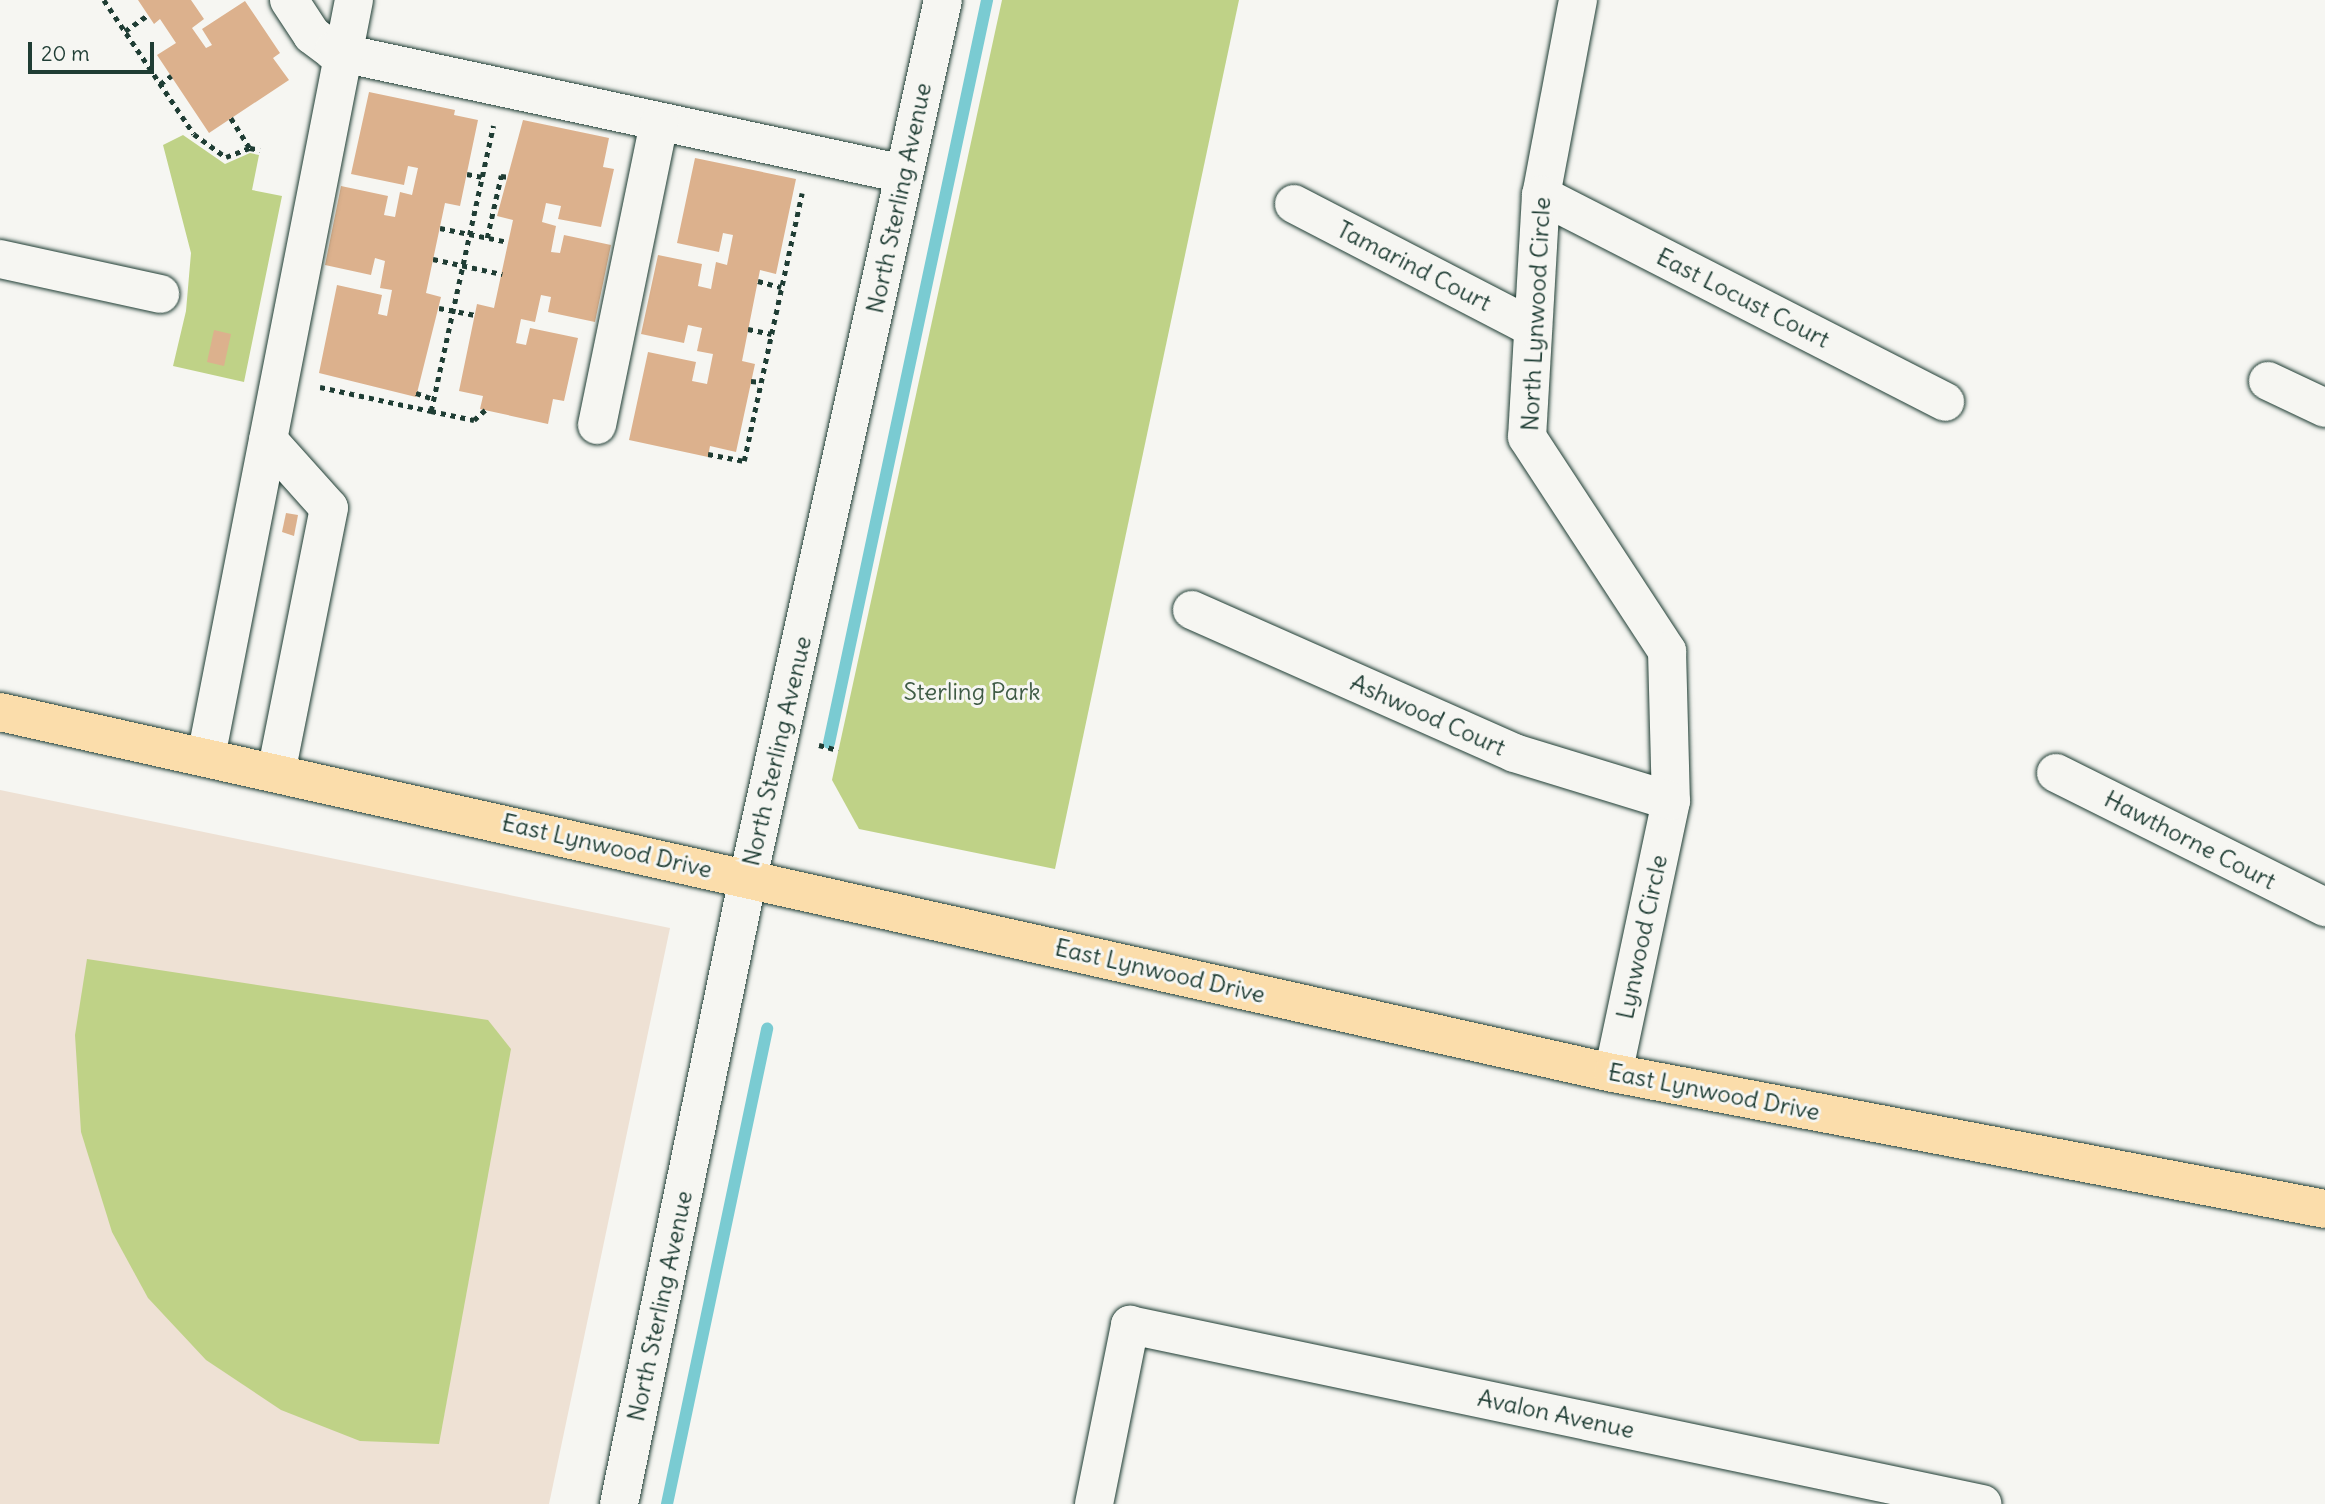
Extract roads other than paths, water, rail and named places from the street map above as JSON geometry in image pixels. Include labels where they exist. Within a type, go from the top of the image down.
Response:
[{"type":"main road","name":"East Lynwood Drive","points":[[0,712],[1613,1073],[2325,1209]]},
{"type":"street","points":[[289,0],[312,35],[344,53],[659,123],[809,172],[904,174]]},
{"type":"street","points":[[206,757],[281,378],[293,156],[344,53],[354,0]]},
{"type":"street","name":"North Sterling Avenue","points":[[619,1504],[748,878],[943,0]]},
{"type":"street","name":"North Lynwood Circle","points":[[1578,0],[1541,195],[1527,438],[1667,651],[1671,801]]},
{"type":"street","points":[[597,425],[659,123]]},
{"type":"street","name":"East Locust Court","points":[[1541,195],[1945,402]]},
{"type":"street","name":"Tamarind Court","points":[[1294,204],[1533,328]]},
{"type":"street","points":[[0,259],[160,294]]},
{"type":"street","points":[[2268,381],[2325,408]]},
{"type":"street","points":[[268,440],[329,508],[276,773]]},
{"type":"street","name":"Ashwood Court","points":[[1192,610],[1514,753],[1671,801]]},
{"type":"street","name":"Hawthorne Court","points":[[2056,773],[2325,907]]},
{"type":"street","name":"Lynwood Circle","points":[[1613,1073],[1671,801]]},
{"type":"street","name":"Avalon Avenue","points":[[1094,1504],[1130,1325],[1866,1492],[1982,1504]]},
{"type":"waterway","points":[[829,743],[987,0]]},
{"type":"waterway","points":[[667,1504],[767,1028]]},
{"type":"park label","name":"Sterling Park","points":[[972,692]]}]
